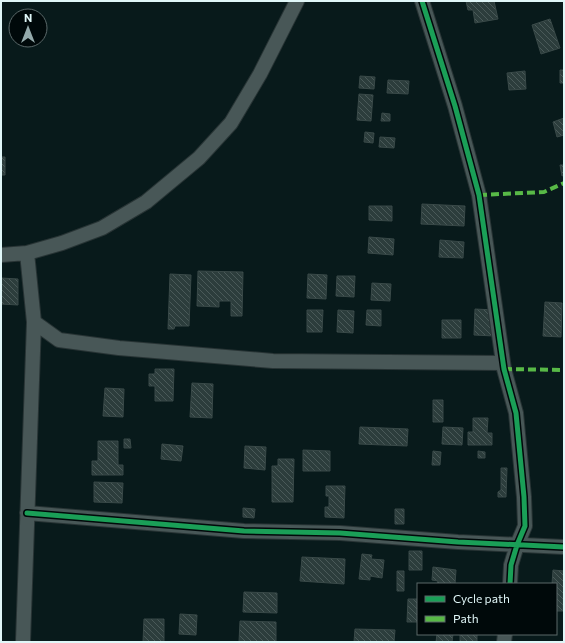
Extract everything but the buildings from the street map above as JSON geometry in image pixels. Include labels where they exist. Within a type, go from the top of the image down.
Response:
[{"type":"street","points":[[1,255],[27,253],[62,243],[102,228],[146,202],[200,158],[230,123],[260,74],[298,1]]},
{"type":"street","points":[[422,1],[455,106],[479,195],[503,363],[516,413],[524,497],[525,526],[511,565],[510,583]]},
{"type":"street","points":[[23,642],[34,322],[27,253]]},
{"type":"street","points":[[34,322],[59,340],[119,348],[273,361],[503,363]]},
{"type":"street","points":[[27,513],[244,531],[340,533],[458,542],[564,547]]},
{"type":"marked path","points":[[479,195],[544,192],[564,183]]},
{"type":"marked path","points":[[504,369],[564,370]]},
{"type":"cycle path","points":[[422,1],[455,106],[479,195],[504,369],[516,413],[524,497],[525,526],[511,565],[510,583]]},
{"type":"cycle path","points":[[27,513],[244,531],[340,533],[458,542],[564,547]]}]
